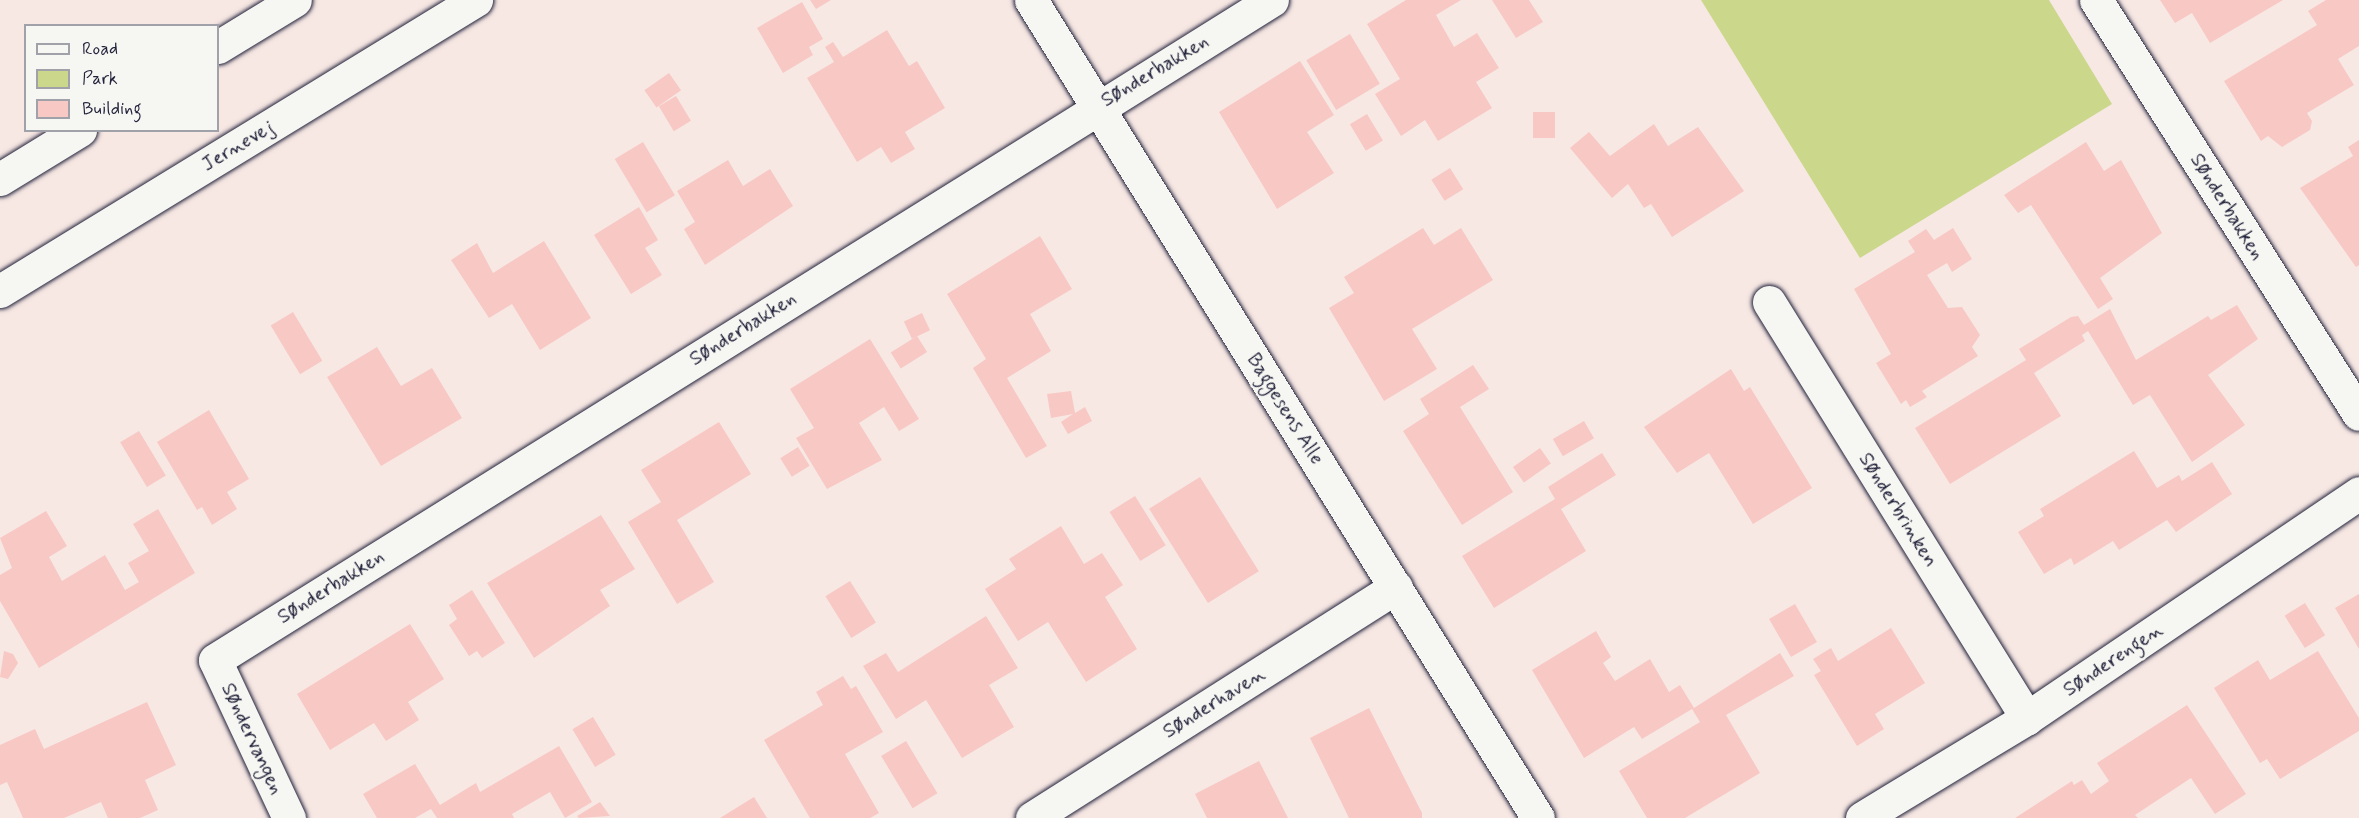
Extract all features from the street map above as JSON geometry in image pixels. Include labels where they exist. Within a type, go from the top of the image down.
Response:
[{"type":"street","points":[[219,46],[295,0]]},
{"type":"street","name":"Jernevej","points":[[0,291],[476,0]]},
{"type":"street","name":"Baggesens Alle","points":[[1031,0],[1538,818]]},
{"type":"street","name":"Sønderbakken","points":[[215,660],[1098,106],[1272,0]]},
{"type":"street","name":"Sønderbakken","points":[[2096,0],[2359,414]]},
{"type":"street","points":[[0,179],[77,132]]},
{"type":"street","name":"Sønderbrinken","points":[[1769,302],[2026,718]]},
{"type":"street","name":"Sønderengen","points":[[1862,818],[2026,718],[2359,493]]},
{"type":"street","name":"Sønderhaven","points":[[1032,818],[1395,587]]},
{"type":"street","name":"Søndervangen","points":[[215,660],[289,818]]},
{"type":"green space","points":[[1701,0],[2049,0],[2112,104],[1860,258]]},
{"type":"building","points":[[810,0],[831,0],[816,9]]},
{"type":"building","points":[[1406,0],[1461,0],[1436,15],[1454,47],[1477,33],[1499,68],[1476,82],[1492,108],[1438,141],[1425,120],[1401,136],[1375,94],[1400,79],[1367,24]]},
{"type":"building","points":[[1492,0],[1529,0],[1543,22],[1516,38]]},
{"type":"building","points":[[2160,0],[2283,0],[2210,43],[2192,13],[2175,23]]},
{"type":"building","points":[[2326,0],[2359,0],[2359,46],[2338,59],[2354,85],[2307,113],[2312,121],[2310,130],[2282,147],[2268,136],[2261,141],[2224,81],[2317,25],[2308,11]]},
{"type":"building","points":[[802,2],[823,39],[809,47],[813,55],[783,73],[757,28]]},
{"type":"building","points":[[887,30],[909,66],[917,61],[945,108],[905,132],[915,149],[891,163],[881,147],[857,162],[807,78],[834,62],[825,47],[833,42],[843,57]]},
{"type":"building","points":[[1350,34],[1380,84],[1336,110],[1306,60]]},
{"type":"building","points":[[1300,61],[1334,115],[1307,132],[1334,173],[1277,209],[1219,112]]},
{"type":"building","points":[[669,73],[681,90],[656,107],[644,90]]},
{"type":"building","points":[[676,96],[691,121],[674,131],[659,106]]},
{"type":"building","points":[[1533,112],[1555,112],[1555,138],[1533,138]]},
{"type":"building","points":[[1367,114],[1383,141],[1366,151],[1350,124]]},
{"type":"building","points":[[1654,124],[1668,146],[1698,127],[1744,191],[1672,237],[1651,204],[1644,208],[1628,184],[1612,198],[1570,148],[1589,132],[1610,156]]},
{"type":"building","points":[[2359,140],[2359,265],[2356,267],[2300,188],[2353,156],[2348,147]]},
{"type":"building","points":[[643,142],[675,195],[647,212],[615,159]]},
{"type":"building","points":[[2086,142],[2104,171],[2121,160],[2162,233],[2100,278],[2113,299],[2098,309],[2031,205],[2018,213],[2004,195]]},
{"type":"building","points":[[728,160],[743,186],[770,169],[793,206],[705,265],[684,229],[695,222],[677,191]]},
{"type":"building","points":[[1450,168],[1463,189],[1445,201],[1431,180]]},
{"type":"building","points":[[639,207],[658,240],[645,248],[662,275],[631,294],[594,235]]},
{"type":"building","points":[[1423,228],[1434,245],[1461,228],[1493,280],[1412,329],[1437,369],[1384,401],[1329,308],[1354,293],[1344,277]]},
{"type":"building","points":[[1953,228],[1972,259],[1952,272],[1947,263],[1927,275],[1948,308],[1962,307],[1980,335],[1972,347],[1978,356],[1922,391],[1927,397],[1910,407],[1906,400],[1901,404],[1876,363],[1891,354],[1854,289],[1915,252],[1908,241],[1926,229],[1934,240]]},
{"type":"building","points":[[1040,236],[1072,289],[1030,314],[1051,351],[1007,378],[1047,446],[1026,458],[973,368],[986,359],[947,294]]},
{"type":"building","points":[[544,241],[591,318],[540,350],[512,304],[489,318],[451,260],[477,243],[493,273]]},
{"type":"building","points":[[2237,305],[2258,339],[2208,375],[2245,425],[2192,462],[2150,395],[2133,405],[2088,331],[2082,335],[2085,341],[2034,373],[2061,416],[1950,484],[1915,428],[2026,360],[2019,349],[2071,317],[2078,316],[2084,325],[2110,309],[2136,360],[2208,316],[2211,320]]},
{"type":"building","points":[[293,312],[322,361],[300,374],[271,325]]},
{"type":"building","points":[[922,313],[930,330],[912,339],[904,321]]},
{"type":"building","points":[[917,336],[927,352],[901,369],[891,352]]},
{"type":"building","points":[[870,339],[919,419],[899,431],[884,407],[859,423],[882,460],[827,489],[796,438],[814,428],[790,389]]},
{"type":"building","points":[[377,347],[401,386],[432,368],[462,418],[381,466],[327,377]]},
{"type":"building","points":[[1473,365],[1489,389],[1460,407],[1513,492],[1462,525],[1403,431],[1429,414],[1420,399]]},
{"type":"building","points":[[1731,369],[1744,391],[1750,387],[1812,488],[1753,524],[1709,453],[1677,473],[1644,427]]},
{"type":"building","points":[[1071,391],[1075,413],[1085,407],[1092,421],[1068,434],[1061,422],[1073,414],[1051,418],[1047,394]]},
{"type":"building","points":[[209,410],[249,479],[227,492],[237,509],[212,525],[202,507],[197,510],[157,442]]},
{"type":"building","points":[[1584,421],[1594,438],[1563,456],[1553,439]]},
{"type":"building","points":[[719,422],[751,474],[677,520],[714,582],[677,604],[628,522],[661,502],[641,470]]},
{"type":"building","points":[[139,431],[166,476],[147,487],[120,442]]},
{"type":"building","points":[[798,447],[810,466],[792,477],[780,458]]},
{"type":"building","points":[[1540,448],[1551,464],[1524,482],[1513,467]]},
{"type":"building","points":[[2134,451],[2157,488],[2179,475],[2182,481],[2212,462],[2232,494],[2176,532],[2167,520],[2119,550],[2113,541],[2074,565],[2071,558],[2044,574],[2018,532],[2044,516],[2040,509]]},
{"type":"building","points":[[1602,453],[1616,475],[1561,509],[1586,551],[1494,608],[1462,556],[1555,499],[1548,487]]},
{"type":"building","points":[[1200,477],[1259,571],[1208,603],[1149,509]]},
{"type":"building","points":[[1135,496],[1166,545],[1140,561],[1110,512]]},
{"type":"building","points":[[158,509],[195,573],[39,668],[0,601],[0,575],[12,568],[0,538],[46,511],[67,546],[49,557],[62,581],[105,555],[125,590],[139,582],[128,563],[149,551],[133,524]]},
{"type":"building","points":[[601,515],[635,569],[600,590],[610,606],[534,658],[487,583]]},
{"type":"building","points":[[1061,526],[1084,564],[1102,553],[1123,585],[1105,597],[1137,649],[1086,682],[1048,622],[1018,641],[985,589],[1016,569],[1009,559]]},
{"type":"building","points":[[850,581],[876,623],[851,638],[825,596]]},
{"type":"building","points":[[472,590],[505,643],[482,658],[477,651],[469,656],[449,625],[457,619],[449,605]]},
{"type":"building","points":[[2359,594],[2359,649],[2335,608]]},
{"type":"building","points":[[2305,603],[2325,635],[2305,648],[2285,616]]},
{"type":"building","points":[[1795,604],[1817,642],[1791,657],[1769,619]]},
{"type":"building","points":[[986,616],[1018,668],[989,685],[1014,727],[962,758],[926,700],[896,719],[863,666],[886,653],[898,672]]},
{"type":"building","points":[[410,624],[444,679],[408,702],[419,720],[386,741],[374,723],[330,750],[297,694]]},
{"type":"building","points":[[1891,628],[1925,683],[1875,714],[1884,729],[1857,746],[1814,675],[1821,671],[1813,659],[1831,648],[1838,661]]},
{"type":"building","points":[[1596,631],[1611,657],[1603,663],[1615,681],[1650,659],[1669,692],[1680,685],[1694,708],[1780,653],[1794,676],[1726,715],[1760,773],[1685,818],[1647,818],[1619,771],[1700,722],[1692,709],[1642,739],[1634,727],[1584,758],[1532,670]]},
{"type":"building","points":[[4,651],[13,654],[18,663],[8,679],[0,677]]},
{"type":"building","points":[[2318,651],[2359,718],[2359,731],[2280,779],[2267,759],[2260,763],[2214,688],[2258,660],[2270,680]]},
{"type":"building","points":[[843,676],[851,689],[856,686],[883,732],[845,754],[879,813],[870,818],[810,818],[764,740],[823,705],[816,692]]},
{"type":"building","points":[[147,702],[176,765],[145,780],[158,810],[140,818],[108,818],[101,802],[64,818],[23,818],[7,782],[0,785],[0,745],[35,729],[44,749]]},
{"type":"building","points":[[2187,705],[2246,794],[2215,814],[2191,778],[2135,815],[2138,818],[2015,818],[2072,781],[2074,785],[2082,780],[2091,794],[2109,781],[2097,763]]},
{"type":"building","points":[[1369,708],[1422,813],[1422,818],[1349,818],[1310,738]]},
{"type":"building","points":[[593,717],[616,755],[595,767],[572,729]]},
{"type":"building","points":[[906,741],[937,793],[913,808],[881,756]]},
{"type":"building","points":[[559,746],[592,802],[565,818],[550,792],[512,814],[514,818],[437,818],[431,809],[415,818],[377,818],[363,794],[415,764],[440,805],[476,783],[480,792]]},
{"type":"building","points":[[1259,761],[1288,818],[1207,818],[1195,794]]},
{"type":"building","points":[[754,797],[767,818],[720,818]]},
{"type":"building","points":[[600,802],[610,816],[579,818],[577,816]]}]
